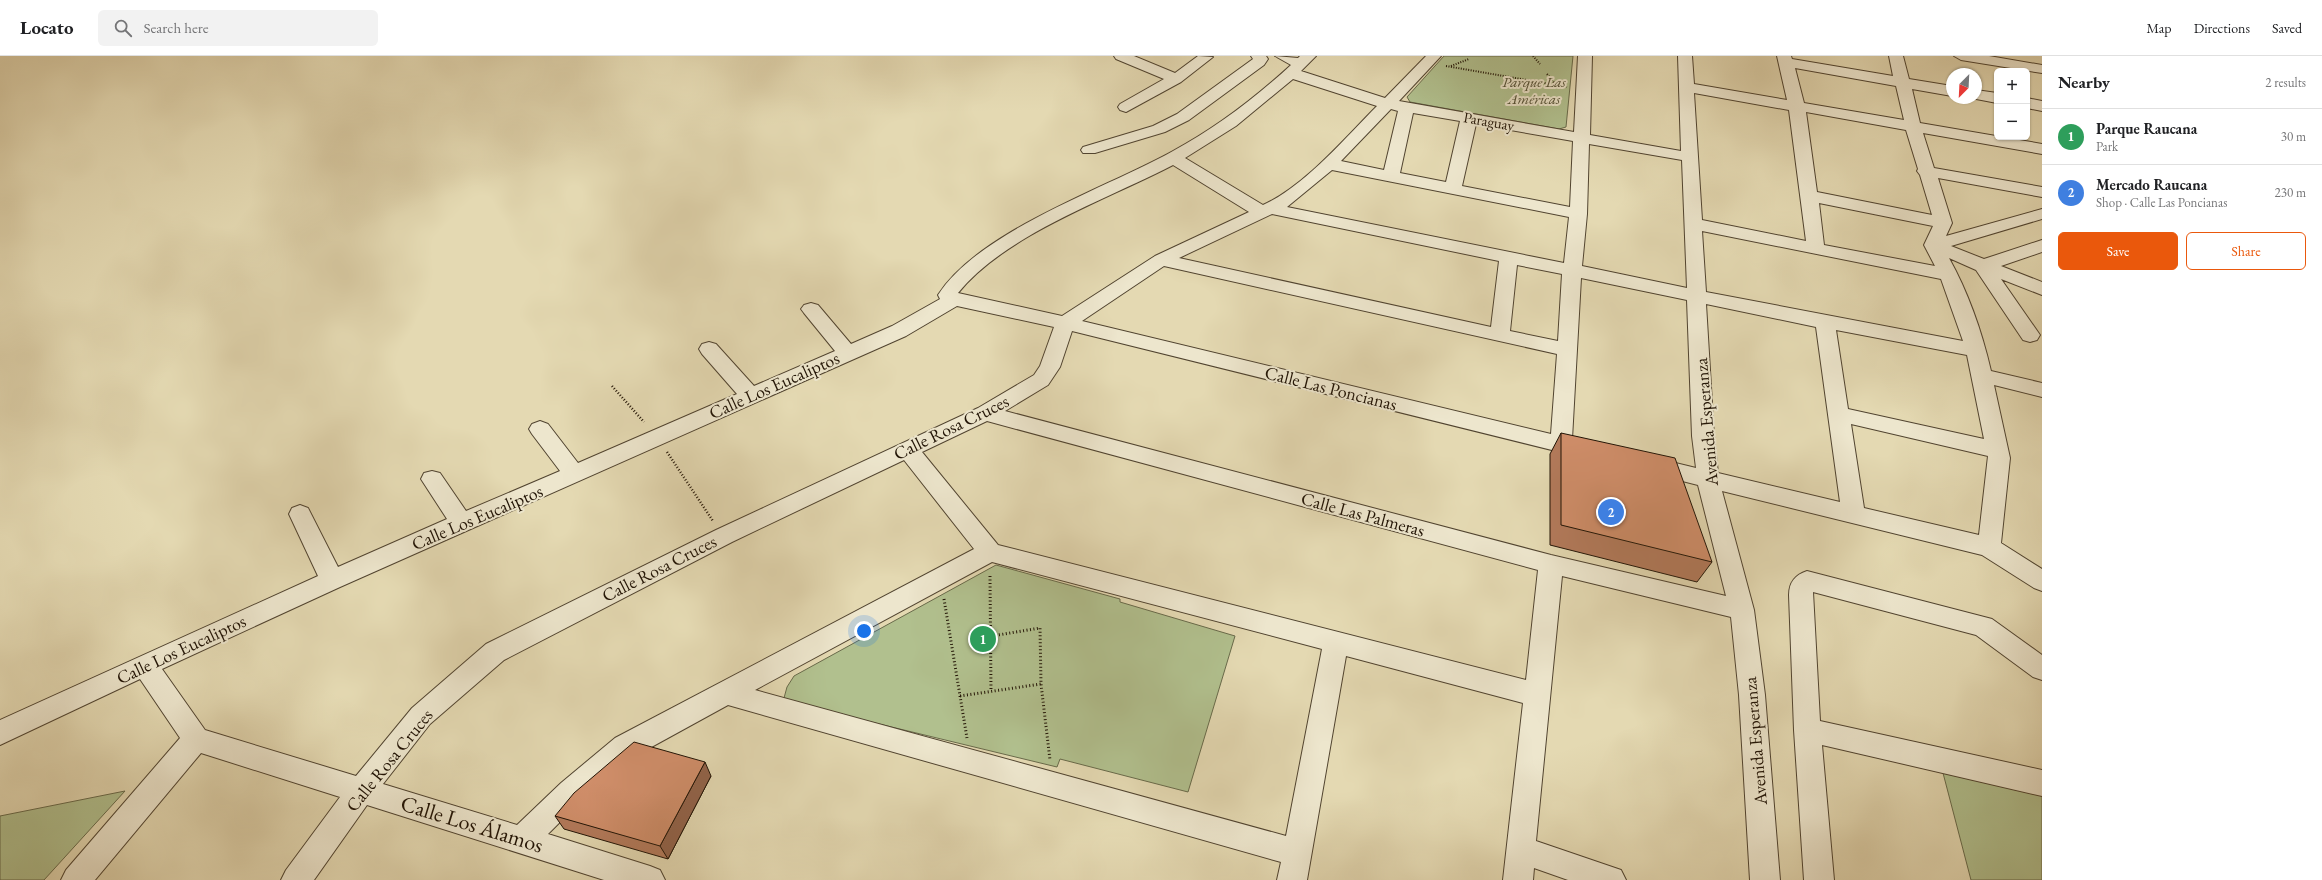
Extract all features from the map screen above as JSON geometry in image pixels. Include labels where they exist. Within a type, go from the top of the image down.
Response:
[{"type":"street","points":[[1122,56],[1176,79]]},
{"type":"street","points":[[1126,107],[1176,79],[1205,56]]},
{"type":"street","points":[[1089,150],[1159,129],[1184,117],[1259,62],[1261,59],[1258,56]]},
{"type":"street","name":"Paraguay","points":[[1282,56],[1388,104],[1690,157]]},
{"type":"street","points":[[1561,444],[1572,271],[1578,214],[1581,137],[1575,89],[1585,56]]},
{"type":"street","name":"Avenida Esperanza","points":[[1686,56],[1703,436],[1708,478],[1742,610],[1752,695],[1766,880]]},
{"type":"street","points":[[1896,56],[1901,82],[1925,171],[1943,223],[1933,245]]},
{"type":"street","points":[[1961,56],[2042,69]]},
{"type":"street","points":[[1065,323],[1161,260],[1282,203],[1329,164],[1430,59]]},
{"type":"street","points":[[1816,249],[1797,107],[1785,59],[1946,90]]},
{"type":"street","points":[[954,299],[948,295],[951,288],[983,258],[1033,230],[1173,158],[1228,123],[1300,65]]},
{"type":"street","points":[[1687,87],[2042,149]]},
{"type":"street","points":[[1982,96],[1994,98]]},
{"type":"street","points":[[2030,104],[2042,106]]},
{"type":"street","points":[[1391,177],[1407,107]]},
{"type":"street","points":[[1453,189],[1469,118]]},
{"type":"street","points":[[1173,158],[1267,211],[1825,322],[1976,350]]},
{"type":"street","points":[[1329,164],[1578,214]]},
{"type":"street","points":[[1925,171],[2042,192]]},
{"type":"street","points":[[1809,196],[1943,223]]},
{"type":"street","points":[[1933,245],[2042,214]]},
{"type":"street","points":[[1693,224],[1949,274]]},
{"type":"street","points":[[1933,245],[2041,289]]},
{"type":"street","points":[[1933,245],[1949,274],[1976,350],[1980,375],[1999,458],[1989,547]]},
{"type":"street","points":[[1982,266],[2042,246]]},
{"type":"street","points":[[1500,335],[1509,258]]},
{"type":"street","points":[[1161,260],[1568,350]]},
{"type":"street","points":[[1982,266],[2030,335]]},
{"type":"street","name":"Calle Las Poncianas","points":[[954,299],[1065,323],[1600,453]]},
{"type":"street","name":"Calle Los Eucaliptos","points":[[0,734],[145,664],[332,580],[576,474],[652,431],[751,396],[899,331],[954,299]]},
{"type":"street","points":[[811,309],[847,353]]},
{"type":"street","points":[[1825,322],[1853,512]]},
{"type":"street","name":"Calle Rosa Cruces","points":[[296,880],[362,790],[421,716],[495,652],[724,536],[986,413],[1041,380],[1046,374],[1065,323]]},
{"type":"street","points":[[709,349],[751,396]]},
{"type":"street","points":[[1980,375],[2042,390]]},
{"type":"street","name":"Calle Las Palmeras","points":[[986,413],[1551,564],[1742,610]]},
{"type":"street","points":[[1838,414],[1997,450]]},
{"type":"street","points":[[540,429],[576,474]]},
{"type":"street","points":[[907,449],[990,563]]},
{"type":"street","points":[[1630,460],[1853,512],[1989,547],[2042,581]]},
{"type":"street","points":[[432,479],[462,523]]},
{"type":"street","points":[[300,514],[332,580]]},
{"type":"street","points":[[522,840],[571,792],[625,747],[990,563],[1336,643],[1538,695]]},
{"type":"street","points":[[1518,880],[1551,564]]},
{"type":"street","points":[[1820,880],[1807,730],[1801,595],[1802,587],[1807,581],[1983,626],[2042,669]]},
{"type":"street","points":[[1292,880],[1336,643]]},
{"type":"street","points":[[76,880],[196,739],[145,664]]},
{"type":"street","points":[[728,694],[1297,853]]},
{"type":"street","points":[[1807,730],[2042,783]]},
{"type":"street","name":"Calle Los Álamos","points":[[196,739],[650,880]]},
{"type":"street","points":[[1521,850],[1611,880]]},
{"type":"path","points":[[1533,56],[1540,64]]},
{"type":"path","points":[[1430,59],[1450,67],[1575,89]]},
{"type":"path","points":[[1450,67],[1469,59]]},
{"type":"path","points":[[1547,74],[1556,86]]},
{"type":"path","points":[[1567,80],[1575,89]]},
{"type":"path","points":[[1566,95],[1575,89]]},
{"type":"path","points":[[612,386],[652,431],[724,536]]},
{"type":"path","points":[[990,563],[992,636],[991,691]]},
{"type":"path","points":[[944,599],[968,742]]},
{"type":"path","points":[[992,636],[1040,628],[1041,684],[1050,762]]},
{"type":"path","points":[[960,696],[1041,684]]},
{"type":"green space","name":"Parque Las Américas","points":[[1444,56],[1573,56],[1566,127],[1559,129],[1410,102],[1407,97]]},
{"type":"green space","points":[[996,565],[1120,599],[1120,602],[1235,636],[1188,792],[1060,759],[1057,767],[788,702],[784,698],[787,687],[794,676]]},
{"type":"green space","points":[[1943,773],[2042,796],[2042,880],[1971,880]]},
{"type":"green space","points":[[125,791],[44,880],[0,880],[0,816]]},
{"type":"building","points":[[1561,433],[1675,458],[1712,562],[1561,525]]},
{"type":"building","points":[[634,742],[705,762],[660,846],[555,816],[574,793]]},
{"type":"place","name":"Mercado Raucana","points":[[1611,512]]},
{"type":"place","name":"Parque Raucana","points":[[983,639]]}]
